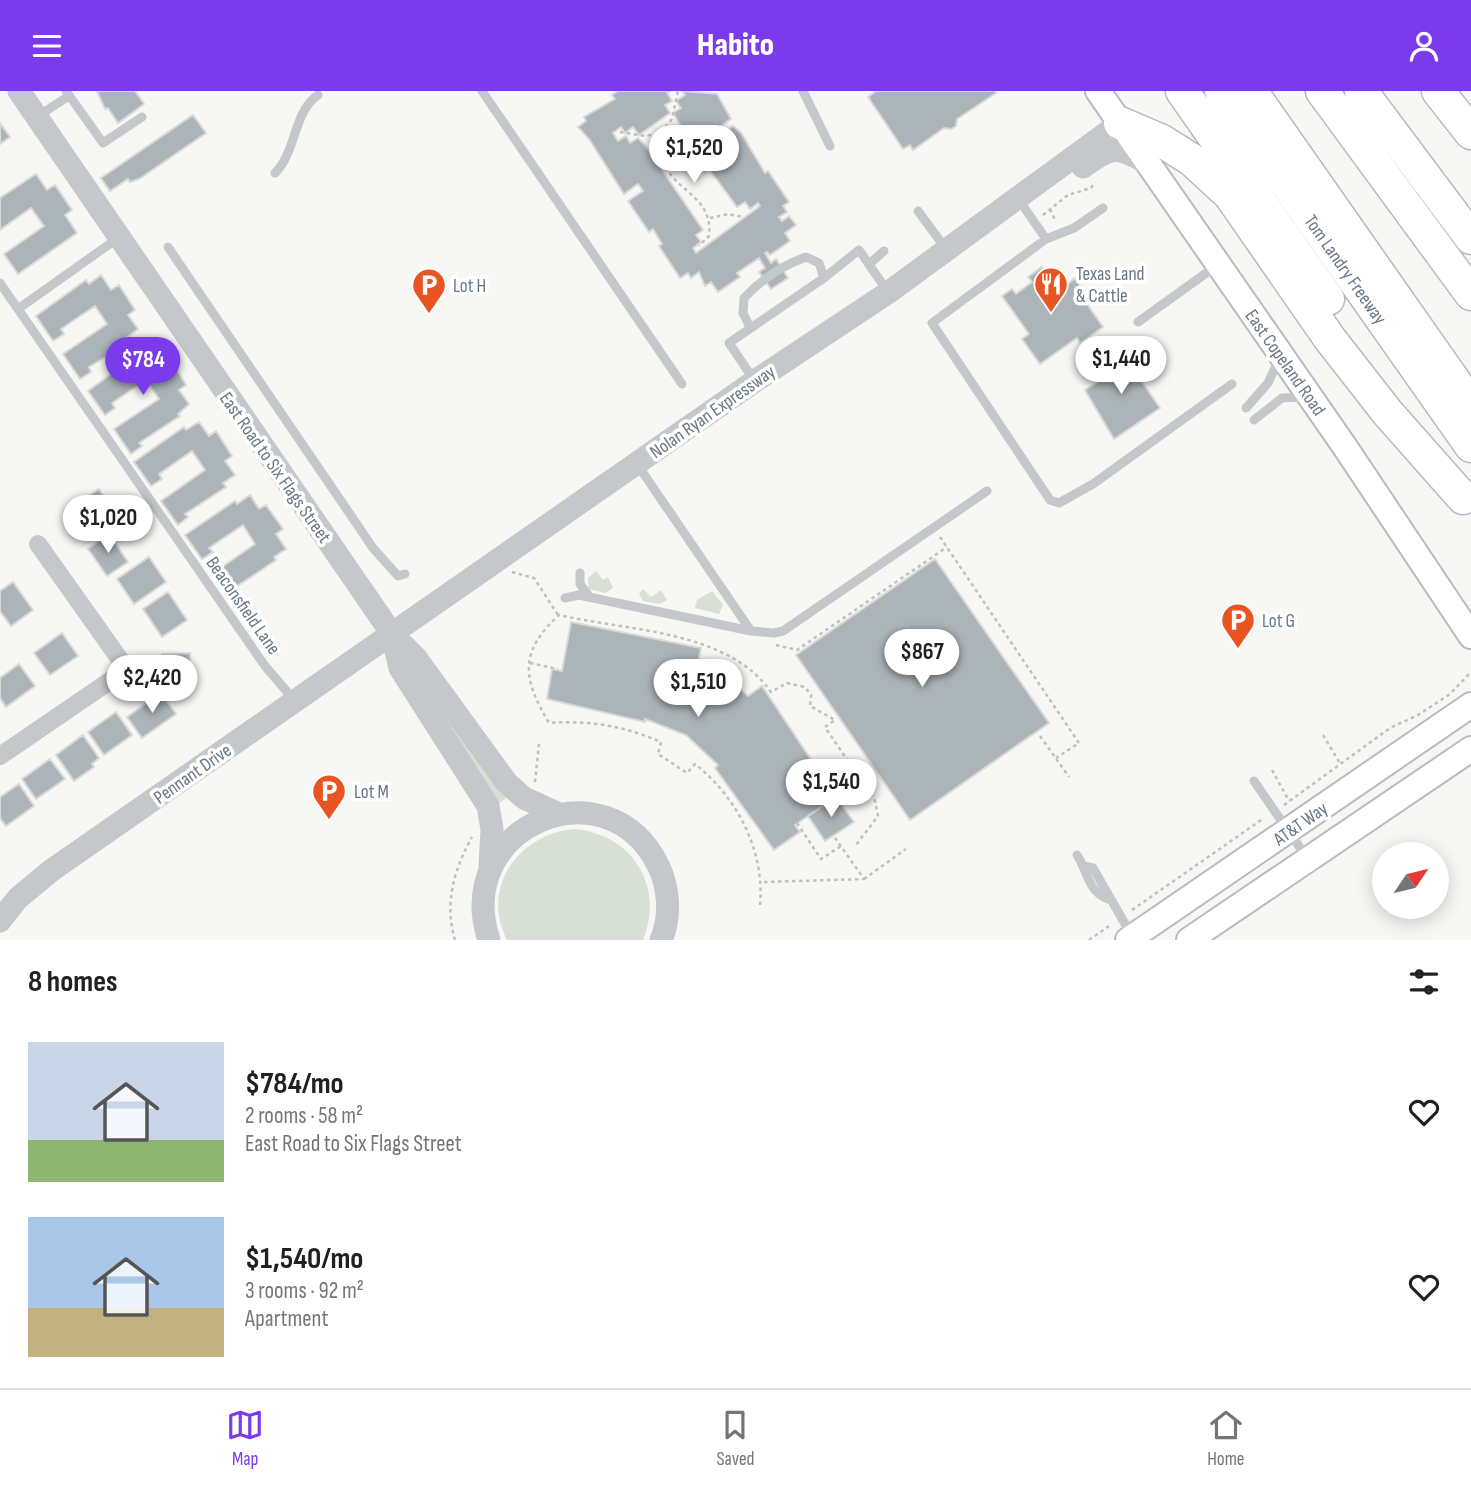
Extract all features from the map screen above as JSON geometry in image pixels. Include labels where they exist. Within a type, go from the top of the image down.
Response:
[{"type":"highway","points":[[1182,91],[1467,503]]},
{"type":"highway","name":"Tom Landry Freeway","points":[[1221,91],[1471,446]]},
{"type":"highway","points":[[1251,91],[1471,405]]},
{"type":"highway","points":[[1322,91],[1471,294]]},
{"type":"highway","points":[[1361,91],[1471,238]]},
{"type":"highway","points":[[1438,91],[1471,131]]},
{"type":"highway","points":[[1120,123],[1192,160],[1230,195],[1346,360],[1387,412],[1467,503]]},
{"type":"main road","name":"East Copeland Road","points":[[1098,91],[1310,397],[1471,636]]},
{"type":"main road","points":[[1445,91],[1471,131]]},
{"type":"main road","points":[[1436,583],[1460,608],[1471,613]]},
{"type":"main road","name":"AT&T Way","points":[[1128,935],[1289,831],[1471,705]]},
{"type":"main road","name":"AT&T Way","points":[[1189,940],[1471,749]]},
{"type":"street","name":"East Road to Six Flags Street","points":[[19,91],[392,634],[416,658],[507,783],[524,798],[559,814]]},
{"type":"street","name":"Nolan Ryan Expressway","points":[[392,634],[755,381],[888,292],[1120,123]]},
{"type":"street","name":"Nolan Ryan Expressway","points":[[1026,194],[1057,185],[1108,150],[1124,150],[1149,164]]},
{"type":"street","points":[[0,756],[120,674],[121,661],[38,544]]},
{"type":"street","name":"East Road to Six Flags Street","points":[[392,634],[400,668],[488,806],[492,829],[490,868],[482,898],[489,940]]},
{"type":"street","name":"Pennant Drive","points":[[0,921],[18,898],[52,870],[392,634]]},
{"type":"street","points":[[490,868],[517,833],[537,821],[559,814],[583,813],[607,818],[628,830],[646,846],[655,859],[666,889],[667,920],[661,940]]},
{"type":"lane","points":[[482,91],[682,384]]},
{"type":"lane","points":[[803,91],[830,146]]},
{"type":"lane","points":[[37,117],[67,93],[103,143],[142,117]]},
{"type":"lane","points":[[275,173],[288,159],[308,103],[318,95]]},
{"type":"lane","points":[[1026,194],[1046,239]]},
{"type":"lane","points":[[1103,208],[1074,228],[1046,239],[933,319],[932,323],[1054,504],[1093,484],[1231,384]]},
{"type":"lane","points":[[918,211],[946,250]]},
{"type":"lane","points":[[18,309],[118,238]]},
{"type":"lane","points":[[168,247],[373,548],[392,572],[398,576],[405,574]]},
{"type":"lane","points":[[755,381],[729,343],[824,278],[859,250],[888,292]]},
{"type":"lane","points":[[869,264],[884,251]]},
{"type":"lane","points":[[750,327],[743,313],[744,298],[791,262],[806,257],[819,263],[824,278]]},
{"type":"lane","points":[[1138,322],[1218,265]]},
{"type":"lane","name":"Beaconsfield Lane","points":[[0,283],[265,666],[296,702]]},
{"type":"lane","points":[[1246,408],[1268,383],[1281,355]]},
{"type":"lane","points":[[1254,420],[1282,398],[1310,397]]},
{"type":"lane","points":[[637,464],[751,631]]},
{"type":"lane","points":[[565,598],[579,595],[751,631],[783,631],[987,491]]},
{"type":"lane","points":[[580,573],[580,584],[590,597]]},
{"type":"lane","points":[[1254,781],[1309,861]]},
{"type":"lane","points":[[1077,855],[1084,866],[1084,874],[1099,896],[1108,899],[1128,935]]},
{"type":"path","points":[[678,91],[672,119],[661,133],[660,157],[674,180],[697,198],[710,218],[709,236],[699,246]]},
{"type":"path","points":[[620,132],[645,136],[661,133]]},
{"type":"path","points":[[1040,216],[1068,195],[1091,188],[1098,177]]},
{"type":"path","points":[[710,218],[728,214],[743,217]]},
{"type":"path","points":[[934,528],[1079,743],[1056,758]]},
{"type":"path","points":[[512,572],[534,578],[559,615],[703,643],[742,664],[771,692],[787,683],[805,687],[811,695],[810,706],[835,720],[825,727],[875,801],[878,816],[856,845]]},
{"type":"path","points":[[559,615],[541,632],[533,646],[527,673],[532,696],[549,723],[585,722],[632,731],[661,742],[658,754],[687,773],[695,764],[708,774],[743,822],[762,882],[760,905]]},
{"type":"path","points":[[530,663],[558,669]]},
{"type":"path","points":[[1284,805],[1390,728],[1418,715],[1450,694],[1463,677],[1471,672]]},
{"type":"path","points":[[1323,735],[1341,765]]},
{"type":"path","points":[[1040,736],[1069,777]]},
{"type":"path","points":[[535,785],[539,744]]},
{"type":"path","points":[[1272,770],[1289,801]]},
{"type":"path","points":[[1130,912],[1265,818]]},
{"type":"path","points":[[797,823],[821,859],[841,846]]},
{"type":"path","points":[[455,940],[451,916],[452,884],[474,833]]},
{"type":"path","points":[[833,835],[864,879]]},
{"type":"path","points":[[762,882],[864,879],[906,849]]},
{"type":"path","points":[[1089,940],[1128,935]]},
{"type":"shaded area","points":[[688,154],[694,157],[697,163],[694,169],[688,172],[682,169],[679,163],[682,157]]},
{"type":"shaded area","points":[[596,571],[603,580],[608,577],[613,588],[605,593],[589,589],[588,578]]},
{"type":"shaded area","points":[[643,589],[651,597],[661,590],[667,600],[660,604],[643,601],[639,594]]},
{"type":"shaded area","points":[[712,591],[723,605],[719,614],[695,608],[697,600]]},
{"type":"shaded area","points":[[428,692],[506,798],[497,805]]},
{"type":"shaded area","points":[[574,829],[595,833],[612,841],[627,852],[638,866],[646,882],[650,901],[649,920],[643,940],[507,940],[500,920],[498,901],[502,883],[510,867],[522,852],[537,841],[554,833]]},
{"type":"building","points":[[97,91],[135,91],[144,104],[118,123],[108,108],[105,109]]},
{"type":"building","points":[[618,91],[670,91],[667,93],[672,101],[665,105],[670,113],[639,135],[633,127],[625,133],[621,127],[613,133],[618,141],[626,136],[630,143],[638,138],[645,145],[703,230],[696,235],[701,242],[693,248],[696,253],[760,206],[758,203],[750,209],[745,202],[737,207],[709,169],[705,172],[683,141],[688,138],[673,113],[681,108],[676,101],[685,95],[682,91],[717,94],[731,119],[716,129],[721,137],[733,126],[741,133],[765,173],[768,171],[789,202],[783,206],[787,212],[779,217],[782,221],[789,216],[796,225],[785,233],[790,241],[770,255],[765,253],[771,263],[776,259],[788,278],[771,289],[759,272],[765,268],[759,258],[737,273],[740,277],[718,292],[711,282],[705,286],[699,272],[691,278],[688,273],[680,278],[659,246],[662,244],[653,229],[649,232],[628,201],[643,191],[638,184],[624,194],[589,139],[578,127],[586,121],[584,117],[615,99],[612,95]]},
{"type":"building","points":[[876,91],[996,93],[957,119],[956,126],[951,129],[944,128],[913,150],[910,145],[903,149],[868,97]]},
{"type":"building","points":[[193,115],[206,133],[139,179],[130,182],[128,179],[110,191],[101,178]]},
{"type":"building","points":[[0,123],[10,137],[0,144]]},
{"type":"building","points":[[36,174],[47,190],[55,185],[72,210],[65,215],[77,233],[18,274],[4,254],[44,226],[31,208],[0,230],[0,198]]},
{"type":"building","points":[[1042,267],[1051,279],[1057,274],[1065,286],[1075,278],[1086,294],[1082,297],[1103,327],[1080,343],[1077,338],[1040,364],[1022,339],[1029,334],[1002,296],[1012,289],[1016,294],[1032,282],[1028,277]]},
{"type":"building","points":[[101,275],[111,290],[119,285],[135,310],[128,315],[138,329],[126,338],[129,343],[89,367],[91,372],[80,379],[63,354],[107,324],[95,306],[61,329],[64,334],[53,341],[36,316],[86,280],[89,284]]},
{"type":"building","points":[[152,350],[162,365],[170,359],[186,385],[179,390],[189,404],[178,414],[180,416],[139,443],[142,446],[131,454],[114,429],[159,399],[146,380],[112,403],[115,408],[105,415],[88,391],[137,355],[140,359]]},
{"type":"building","points":[[1111,356],[1121,369],[1132,360],[1143,377],[1140,379],[1160,408],[1114,439],[1085,390],[1099,381],[1091,369]]},
{"type":"building","points":[[199,422],[209,436],[216,431],[232,456],[225,461],[235,475],[223,483],[226,487],[185,514],[188,517],[178,525],[161,501],[205,470],[192,451],[159,474],[162,479],[151,486],[134,462],[184,427],[186,430]]},
{"type":"building","points":[[99,489],[117,517],[94,532],[76,504]]},
{"type":"building","points":[[250,495],[259,509],[266,505],[283,529],[276,534],[286,549],[274,557],[276,560],[236,587],[239,591],[228,598],[212,574],[255,544],[243,525],[209,548],[213,552],[202,559],[185,535],[235,501],[237,504]]},
{"type":"building","points":[[109,534],[128,562],[107,576],[88,549]]},
{"type":"building","points":[[149,557],[166,582],[134,604],[117,579]]},
{"type":"building","points":[[935,559],[1049,723],[910,820],[796,655]]},
{"type":"building","points":[[13,582],[33,610],[11,626],[0,611],[0,591]]},
{"type":"building","points":[[168,592],[187,620],[162,637],[143,609]]},
{"type":"building","points":[[571,622],[701,648],[698,663],[725,676],[748,696],[762,686],[836,797],[795,825],[800,832],[774,850],[715,768],[718,765],[686,735],[645,719],[645,722],[547,699],[552,669],[562,671]]},
{"type":"building","points":[[62,633],[78,656],[50,675],[34,653]]},
{"type":"building","points":[[190,653],[191,687],[163,688],[162,654]]},
{"type":"building","points":[[19,664],[35,686],[6,707],[0,698],[0,678]]},
{"type":"building","points":[[161,693],[176,714],[142,738],[127,717]]},
{"type":"building","points":[[116,712],[132,735],[104,755],[88,732]]},
{"type":"building","points":[[83,735],[99,758],[92,764],[94,767],[74,781],[56,755]]},
{"type":"building","points":[[50,759],[65,779],[36,799],[22,779]]},
{"type":"building","points":[[19,784],[34,806],[6,826],[0,818],[0,797]]},
{"type":"building","points":[[836,797],[854,822],[825,841],[808,816]]},
{"type":"place","name":"Texas Land & Cattle","points":[[1051,314]]},
{"type":"place","name":"Lot H","points":[[429,315]]},
{"type":"place","name":"Lot G","points":[[1238,650]]},
{"type":"place","name":"Lot M","points":[[329,821]]}]
